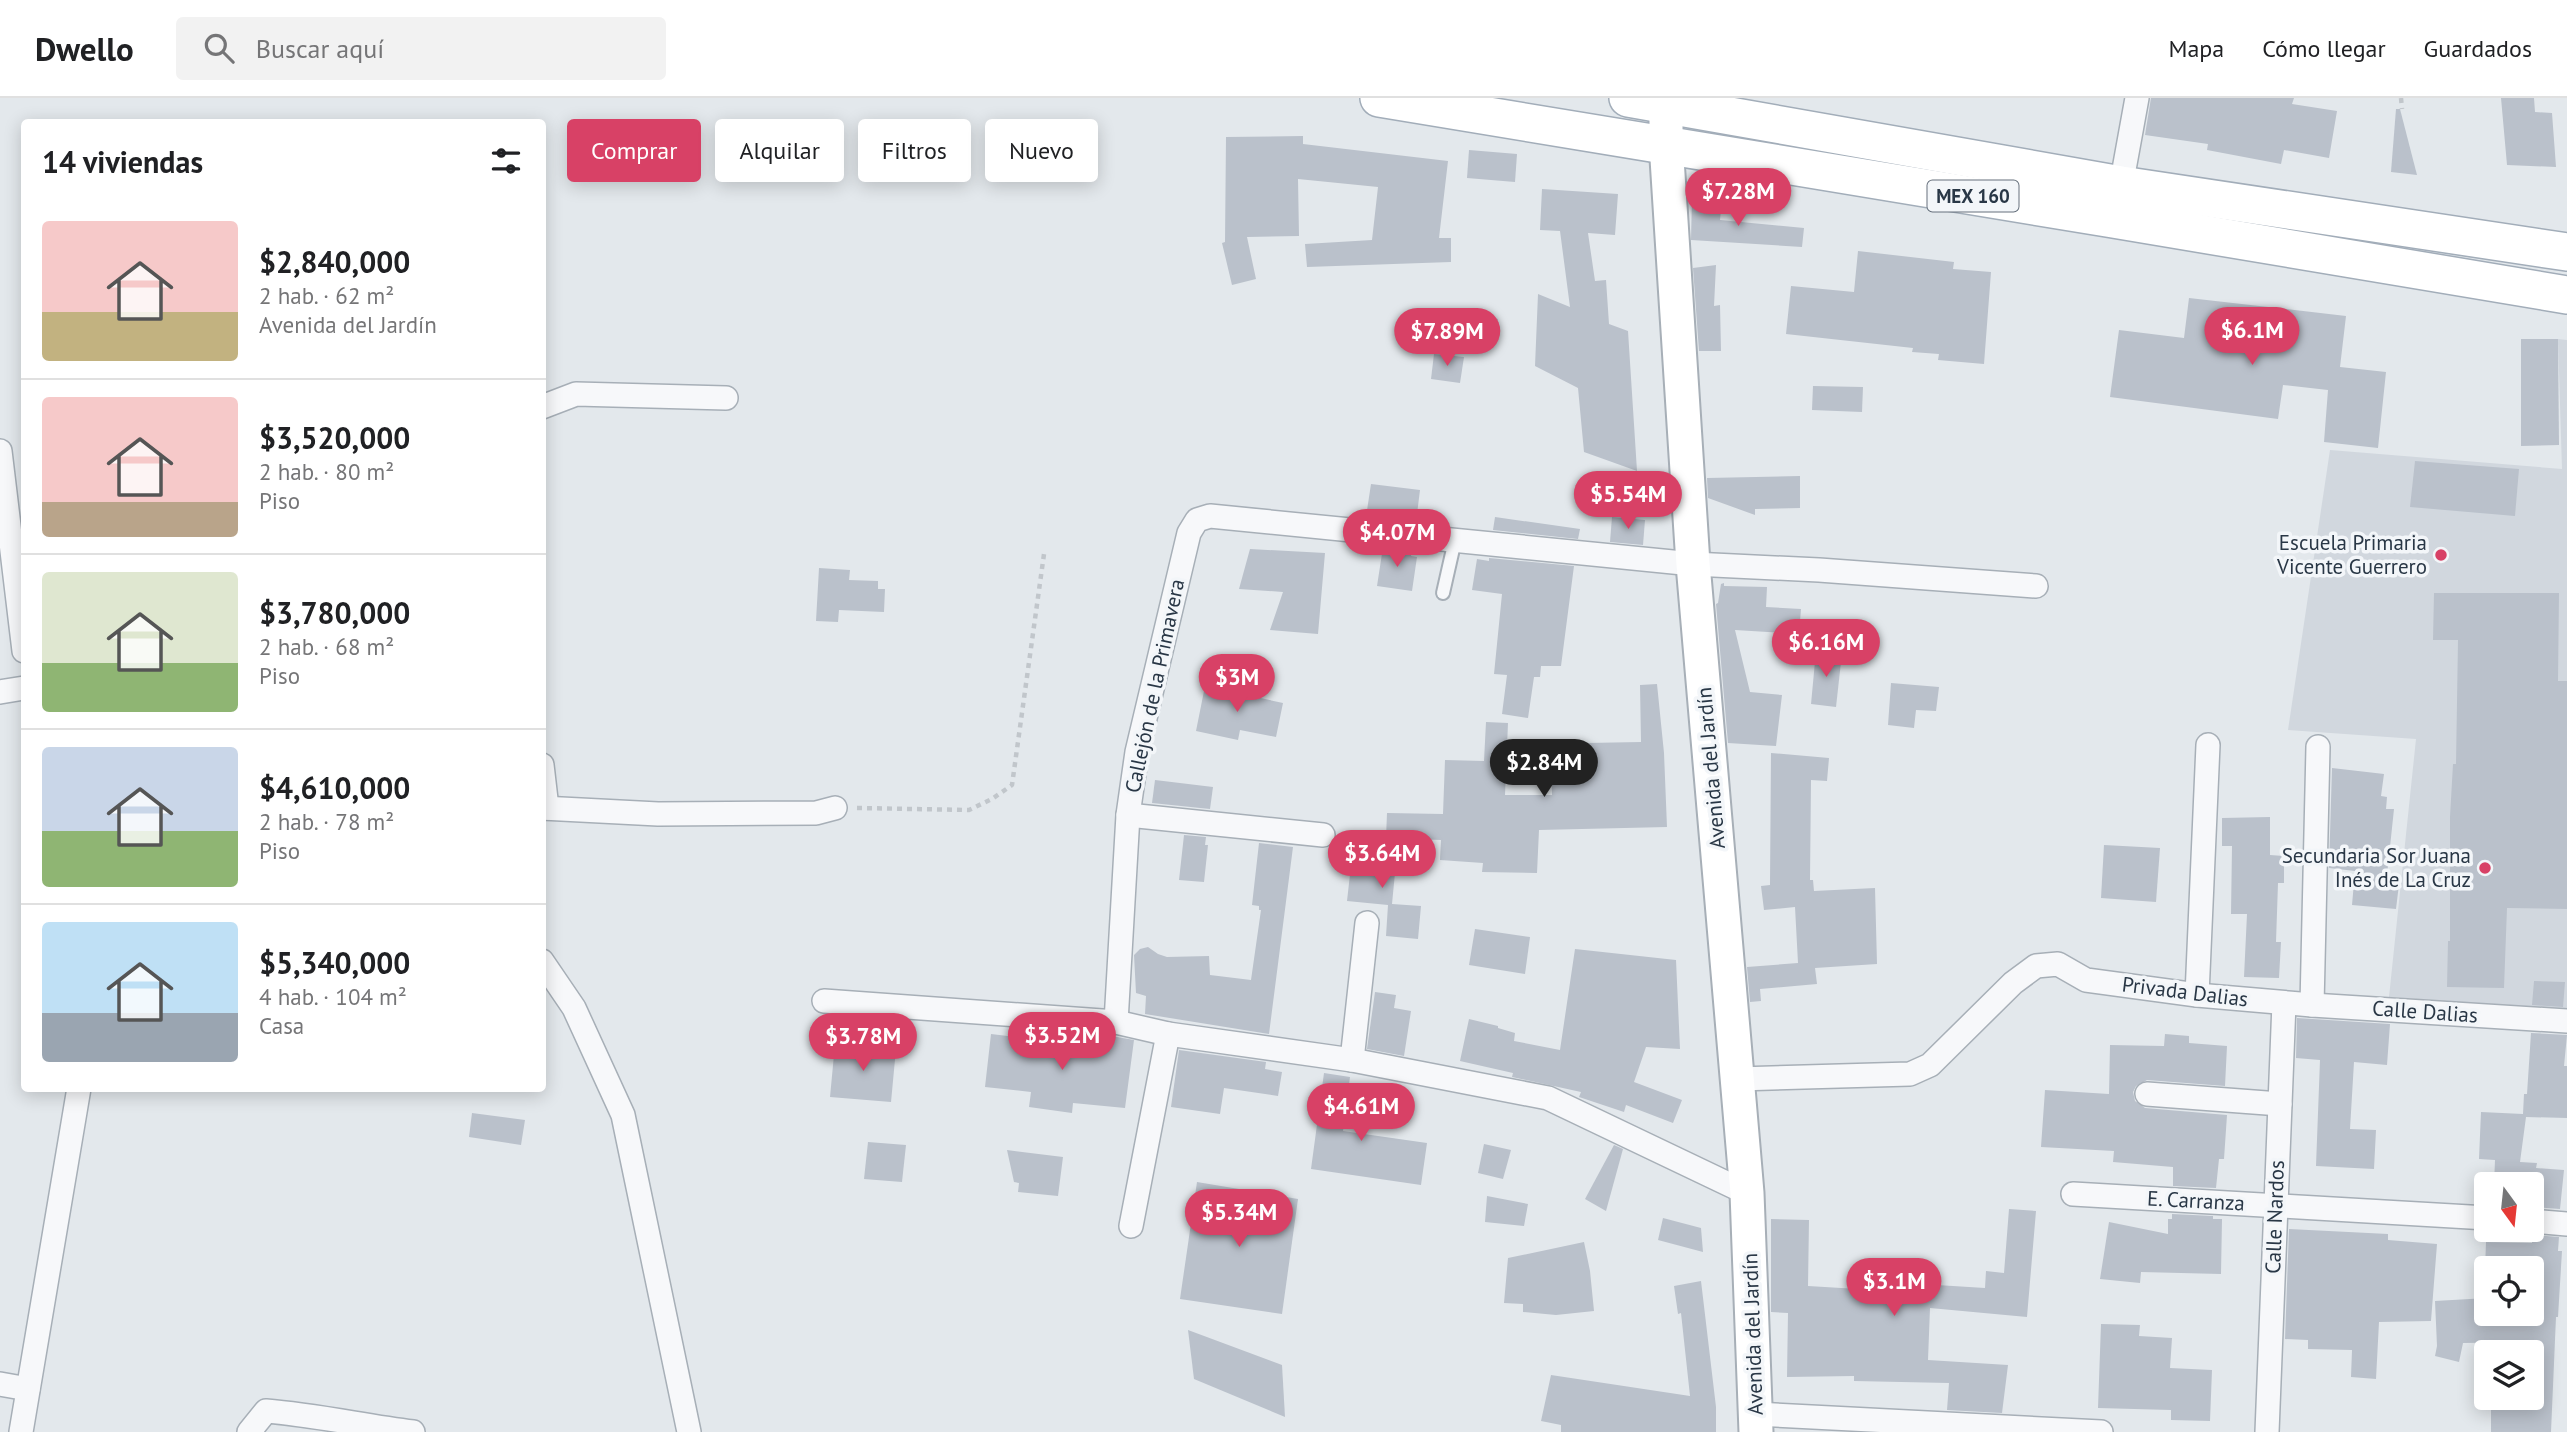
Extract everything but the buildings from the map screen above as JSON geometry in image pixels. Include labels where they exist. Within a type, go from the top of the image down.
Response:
[{"type":"main road","name":"MEX 160","points":[[1379,98],[1666,143],[2118,203],[2567,252]]},
{"type":"main road","name":"MEX 160","points":[[1628,98],[1667,101],[2118,203],[2567,295]]},
{"type":"main road","name":"Avenida del Jardín","points":[[1667,101],[1666,143],[1693,564],[1747,1193],[1756,1423]]},
{"type":"street","points":[[2118,203],[2137,98]]},
{"type":"street","points":[[546,405],[576,394],[726,398]]},
{"type":"street","points":[[0,451],[21,625]]},
{"type":"street","name":"Callejón de la Primavera","points":[[1116,1022],[1128,815],[1137,752],[1189,533],[1198,520],[1210,516],[1455,540]]},
{"type":"street","points":[[1455,540],[1693,564],[2036,586]]},
{"type":"street","points":[[0,692],[21,688]]},
{"type":"street","points":[[2197,995],[2208,745]]},
{"type":"street","points":[[2312,1005],[2318,747]]},
{"type":"street","points":[[546,808],[671,814],[816,813],[835,808]]},
{"type":"street","points":[[1128,815],[1323,835]]},
{"type":"street","points":[[1352,1060],[1367,923]]},
{"type":"street","name":"Privada Dalias","points":[[1738,1079],[1910,1074],[1930,1065],[2013,982],[2036,966],[2058,964],[2086,980],[2284,1003]]},
{"type":"street","points":[[546,967],[574,1008],[623,1115],[689,1432]]},
{"type":"street","points":[[824,1001],[1116,1022],[1168,1034],[1352,1060],[1548,1098],[1747,1193]]},
{"type":"street","name":"Calle Dalias","points":[[2284,1003],[2567,1021]]},
{"type":"street","name":"Calle Nardos","points":[[2267,1432],[2284,1003]]},
{"type":"street","points":[[1131,1226],[1168,1034]]},
{"type":"street","points":[[21,1432],[78,1092]]},
{"type":"street","points":[[2147,1094],[2280,1104]]},
{"type":"street","name":"E. Carranza","points":[[2073,1195],[2474,1217]]},
{"type":"street","points":[[2544,1222],[2567,1224]]},
{"type":"street","points":[[0,1384],[28,1389]]},
{"type":"street","points":[[249,1432],[266,1411],[304,1414],[359,1426],[413,1432]]},
{"type":"street","points":[[1756,1423],[2101,1432]]},
{"type":"lane","points":[[1443,593],[1455,540]]},
{"type":"path","points":[[2401,98],[2402,109]]},
{"type":"path","points":[[835,808],[968,810],[992,799],[1012,785],[1044,554]]},
{"type":"shaded area","points":[[2558,339],[2567,340],[2567,1010],[2389,997],[2416,739],[2288,730],[2330,450],[2562,469]]},
{"type":"place","name":"Escuela Primaria Vicente Guerrero","points":[[2441,555]]},
{"type":"place","name":"Secundaria Sor Juana Inés de La Cruz","points":[[2485,868]]}]
